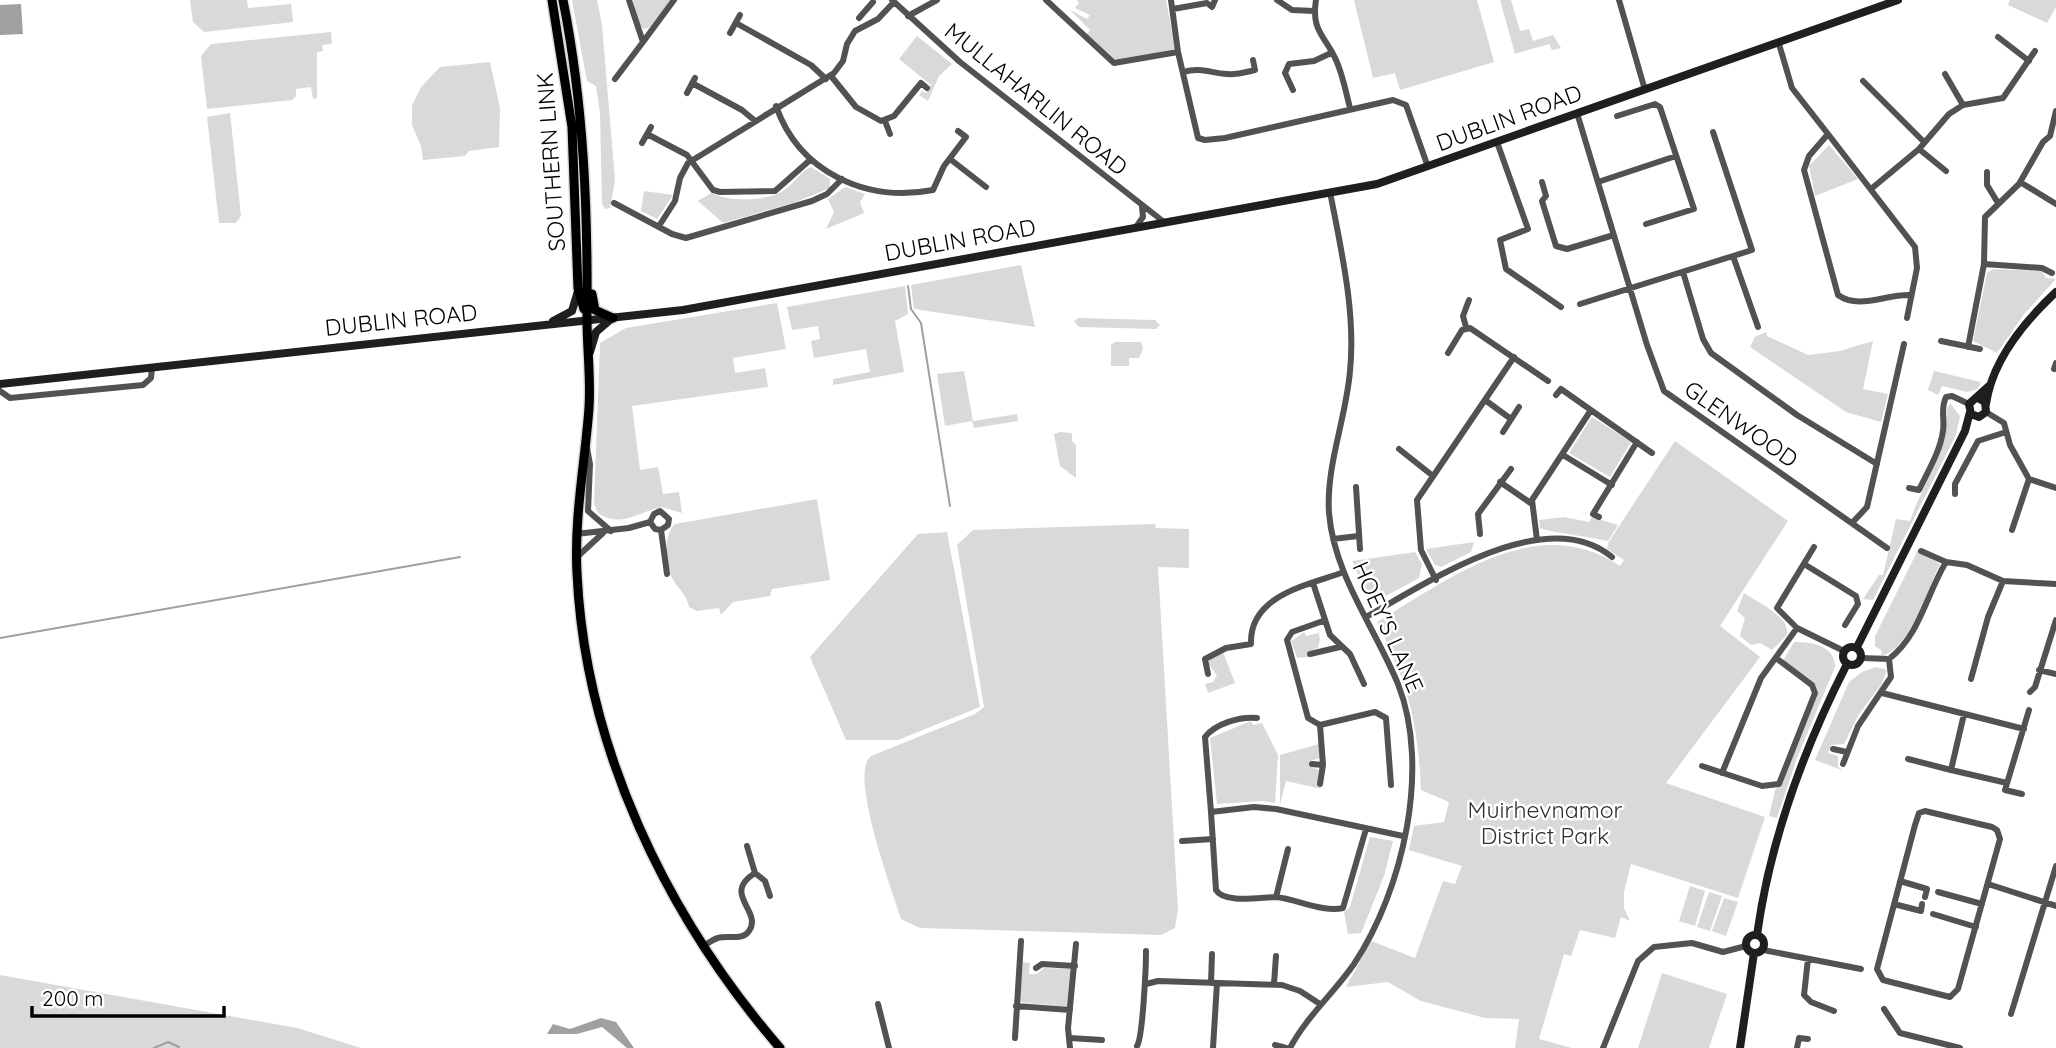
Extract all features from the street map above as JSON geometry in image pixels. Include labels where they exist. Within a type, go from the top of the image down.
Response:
[{"type":"main road","name":"SOUTHERN LINK","points":[[552,0],[572,127],[578,288],[587,321]]},
{"type":"main road","name":"SOUTHERN LINK","points":[[563,0],[582,130],[587,247]]},
{"type":"main road","name":"DUBLIN ROAD","points":[[0,384],[695,308],[1377,184],[1898,0]]},
{"type":"main road","points":[[587,247],[593,305],[598,313],[612,318],[596,332],[589,368]]},
{"type":"main road","points":[[587,247],[589,368],[586,443],[576,534],[582,633],[608,739],[633,810],[656,862],[703,946],[729,985],[780,1048]]},
{"type":"main road","points":[[547,323],[572,311],[578,288]]},
{"type":"main road","points":[[1857,648],[1989,386],[2017,337],[2056,292]]},
{"type":"main road","points":[[1978,410],[1978,398],[1989,386]]},
{"type":"main road","points":[[1756,935],[1785,814],[1810,745],[1847,664],[1844,651],[1849,647],[1857,648]]},
{"type":"main road","points":[[1847,664],[1856,664],[1862,658],[1857,648]]},
{"type":"main road","points":[[1754,953],[1746,946],[1749,938],[1756,935]]},
{"type":"main road","points":[[1754,953],[1763,950],[1763,940],[1756,935]]},
{"type":"main road","points":[[1740,1048],[1754,953]]},
{"type":"street","points":[[629,0],[643,42]]},
{"type":"street","points":[[615,79],[674,0]]},
{"type":"street","points":[[908,16],[937,0]]},
{"type":"street","points":[[1046,0],[1114,63],[1178,52]]},
{"type":"street","points":[[1171,0],[1178,52],[1198,138],[1212,140],[1393,100],[1406,105],[1428,167]]},
{"type":"street","points":[[1172,9],[1207,1],[1213,6],[1215,0]]},
{"type":"street","points":[[1276,0],[1292,10],[1314,12]]},
{"type":"street","points":[[1316,0],[1314,12],[1317,31],[1331,53],[1350,108]]},
{"type":"street","points":[[1619,0],[1645,90]]},
{"type":"street","points":[[659,226],[677,197],[683,172],[692,160],[776,106],[829,77],[844,61],[847,44],[855,31],[879,18],[893,1]]},
{"type":"street","name":"MULLAHARLIN ROAD","points":[[893,1],[960,62],[1164,222]]},
{"type":"street","points":[[859,18],[873,2]]},
{"type":"street","points":[[867,9],[879,18]]},
{"type":"street","points":[[730,33],[740,15]]},
{"type":"street","points":[[736,23],[829,77],[856,107],[871,118],[885,121],[898,112],[921,83],[927,88]]},
{"type":"street","points":[[1998,37],[2029,61]]},
{"type":"street","points":[[1779,44],[1791,88],[1915,247],[1917,268],[1907,318]]},
{"type":"street","points":[[1871,189],[1919,149],[1949,114],[1963,105],[2003,98],[2035,51]]},
{"type":"street","points":[[1293,90],[1285,73],[1289,64],[1314,61],[1331,53]]},
{"type":"street","points":[[1183,72],[1201,68],[1230,75],[1245,73],[1255,70],[1253,60]]},
{"type":"street","points":[[615,64],[621,69]]},
{"type":"street","points":[[1945,74],[1963,105]]},
{"type":"street","points":[[687,93],[694,81],[754,120]]},
{"type":"street","points":[[1863,81],[1924,142]]},
{"type":"street","points":[[1617,116],[1655,104],[1660,107],[1694,209],[1646,224]]},
{"type":"street","points":[[776,106],[786,133],[810,160],[842,179],[872,190],[928,191],[937,186],[950,159],[966,137],[958,131]]},
{"type":"street","points":[[1968,347],[1984,264],[1985,217],[2020,182],[2043,142],[2053,136],[2056,111]]},
{"type":"street","name":"GLENWOOD","points":[[1577,113],[1664,391],[1887,548]]},
{"type":"street","points":[[885,121],[890,134]]},
{"type":"street","points":[[642,143],[649,131],[692,160],[713,190],[736,193],[759,193],[781,188],[810,160]]},
{"type":"street","points":[[1580,304],[1752,250],[1713,132]]},
{"type":"street","points":[[1828,134],[1810,156],[1804,170],[1838,295],[1855,303],[1891,295],[1910,295]]},
{"type":"street","points":[[1497,142],[1528,229],[1500,240],[1506,269],[1561,307]]},
{"type":"street","points":[[1919,149],[1946,171]]},
{"type":"street","points":[[1598,182],[1676,156]]},
{"type":"street","points":[[950,159],[986,187]]},
{"type":"street","points":[[1987,172],[1987,185],[1998,202]]},
{"type":"street","points":[[614,203],[677,236],[691,237],[812,201],[827,194],[842,179]]},
{"type":"street","points":[[1542,182],[1546,196],[1542,201],[1556,246],[1567,249],[1614,235]]},
{"type":"street","points":[[2020,182],[2056,204]]},
{"type":"street","name":"HOEY'S LANE","points":[[1288,1048],[1356,961],[1379,919],[1392,886],[1411,782],[1410,731],[1399,687],[1344,572],[1333,539],[1330,484],[1347,395],[1351,351],[1347,299],[1330,192]]},
{"type":"street","points":[[1136,227],[1144,213],[1142,205]]},
{"type":"street","points":[[1733,256],[1758,327]]},
{"type":"street","points":[[1984,264],[2042,268],[2052,273]]},
{"type":"street","name":"GLENWOOD","points":[[1683,272],[1703,339],[1712,353],[1846,448],[1877,464]]},
{"type":"street","points":[[1469,300],[1463,316],[1466,327],[1548,381]]},
{"type":"street","points":[[1448,353],[1466,327]]},
{"type":"street","points":[[1941,341],[1980,349]]},
{"type":"street","points":[[1852,523],[1867,507],[1903,344]]},
{"type":"street","points":[[1436,580],[1421,550],[1417,500],[1514,357]]},
{"type":"street","points":[[1539,376],[1546,367]]},
{"type":"street","points":[[0,391],[10,398],[143,385],[150,378],[152,368]]},
{"type":"street","points":[[1556,395],[1561,389],[1652,453]]},
{"type":"street","points":[[1909,488],[1919,490],[1936,456],[1944,428],[1942,415],[1946,397],[1952,396],[1999,418],[2029,479],[2012,530]]},
{"type":"street","points":[[1485,400],[1511,419]]},
{"type":"street","points":[[1503,432],[1519,407]]},
{"type":"street","points":[[1537,540],[1532,503],[1591,410]]},
{"type":"street","points":[[1955,494],[1955,484],[1978,442],[2006,432]]},
{"type":"street","points":[[1599,517],[1593,514],[1637,442]]},
{"type":"street","points":[[586,443],[590,464],[588,511],[608,531]]},
{"type":"street","points":[[1399,449],[1433,476]]},
{"type":"street","points":[[1563,455],[1612,485]]},
{"type":"street","points":[[1480,534],[1478,514],[1511,469]]},
{"type":"street","points":[[2029,479],[2056,488]]},
{"type":"street","points":[[1500,482],[1532,503]]},
{"type":"street","points":[[1356,487],[1360,549]]},
{"type":"street","points":[[576,534],[608,531],[650,522],[656,512],[666,513],[669,522],[662,530],[667,574]]},
{"type":"street","points":[[650,522],[653,527],[662,530]]},
{"type":"street","points":[[576,558],[589,543],[608,531]]},
{"type":"street","points":[[1333,539],[1359,536]]},
{"type":"street","points":[[1366,617],[1500,548],[1537,540],[1584,541],[1599,546],[1612,557]]},
{"type":"street","points":[[1814,547],[1777,608],[1797,628],[1844,651]]},
{"type":"street","points":[[1921,551],[1945,562],[1967,565],[2003,581],[2056,584]]},
{"type":"street","points":[[1862,658],[1889,659],[1914,633],[1926,597],[1945,562]]},
{"type":"street","points":[[1804,564],[1856,596],[1858,604],[1844,625]]},
{"type":"street","points":[[1253,653],[1251,643],[1255,619],[1267,603],[1344,572]]},
{"type":"street","points":[[1972,680],[1988,617],[2003,581]]},
{"type":"street","points":[[1312,583],[1323,621],[1340,647],[1350,654],[1364,684]]},
{"type":"street","points":[[2030,692],[2035,687],[2056,620]]},
{"type":"street","points":[[1323,621],[1292,632],[1287,640],[1308,718],[1320,725],[1376,712],[1382,713],[1387,718],[1389,733],[1391,785]]},
{"type":"street","points":[[1722,773],[1751,698],[1797,628]]},
{"type":"street","points":[[1321,642],[1322,652]]},
{"type":"street","points":[[1208,674],[1205,659],[1212,653],[1251,643]]},
{"type":"street","points":[[1310,654],[1340,647]]},
{"type":"street","points":[[1702,766],[1768,788],[1776,786],[1780,781],[1815,693],[1812,685],[1776,659]]},
{"type":"street","points":[[1843,764],[1864,716],[1891,677],[1889,659]]},
{"type":"street","points":[[2039,670],[2056,674]]},
{"type":"street","points":[[1882,693],[2024,729]]},
{"type":"street","points":[[2006,786],[2029,710]]},
{"type":"street","points":[[1951,770],[1964,714]]},
{"type":"street","points":[[1256,718],[1237,720],[1210,730],[1205,737],[1218,895],[1276,897],[1343,908],[1366,829]]},
{"type":"street","points":[[1320,725],[1323,765],[1320,784]]},
{"type":"street","points":[[1833,749],[1847,751]]},
{"type":"street","points":[[1908,759],[2006,786],[2022,794]]},
{"type":"street","points":[[1312,764],[1323,765]]},
{"type":"street","points":[[1211,812],[1254,807],[1276,809],[1403,836]]},
{"type":"street","points":[[1925,811],[1997,830],[2000,839],[1988,884],[1955,994],[1944,998],[1883,980],[1879,975],[1878,960],[1919,813],[1925,811]]},
{"type":"street","points":[[1182,841],[1213,839]]},
{"type":"street","points":[[747,846],[755,873],[765,881],[770,896]]},
{"type":"street","points":[[1276,897],[1289,849]]},
{"type":"street","points":[[2011,1014],[2056,866]]},
{"type":"street","points":[[703,946],[717,938],[747,934],[752,924],[740,888],[742,881],[755,873]]},
{"type":"street","points":[[1894,904],[1921,911],[1927,889],[1900,881]]},
{"type":"street","points":[[1988,884],[2056,906]]},
{"type":"street","points":[[1938,892],[1982,904]]},
{"type":"street","points":[[1950,912],[1955,897]]},
{"type":"street","points":[[1933,914],[1950,912],[1976,927]]},
{"type":"street","points":[[1015,1038],[1021,941]]},
{"type":"street","points":[[1603,1048],[1638,961],[1654,947],[1692,943],[1723,952],[1746,946]]},
{"type":"street","points":[[1070,1048],[1070,1010],[1076,944]]},
{"type":"street","points":[[1763,950],[1861,968]]},
{"type":"street","points":[[1137,1046],[1141,1038],[1146,951]]},
{"type":"street","points":[[1212,954],[1213,1048]]},
{"type":"street","points":[[1274,984],[1276,956]]},
{"type":"street","points":[[1808,959],[1804,995],[1811,1002],[1834,1011]]},
{"type":"street","points":[[1036,968],[1042,964],[1075,966]]},
{"type":"street","points":[[1146,984],[1274,984],[1289,986],[1320,1004]]},
{"type":"street","points":[[877,1004],[889,1048]]},
{"type":"street","points":[[1016,1006],[1070,1010]]},
{"type":"street","points":[[1884,1009],[1900,1033],[1960,1048]]},
{"type":"street","points":[[1070,1038],[1102,1040]]},
{"type":"street","points":[[1797,1048],[1799,1038],[1808,1039]]},
{"type":"street","points":[[1275,1045],[1288,1048]]},
{"type":"green space","points":[[190,0],[247,0],[248,8],[291,4],[293,22],[204,32],[193,22]]},
{"type":"green space","points":[[572,0],[597,0],[602,25],[615,180],[610,208],[605,209],[602,204],[600,113],[596,86],[587,81]]},
{"type":"green space","points":[[633,0],[671,0],[650,27],[644,29],[639,25]]},
{"type":"green space","points":[[1077,0],[1166,0],[1175,49],[1117,61],[1087,34],[1090,30],[1070,10],[1087,19],[1090,15],[1075,8],[1079,3]]},
{"type":"green space","points":[[1354,0],[1477,0],[1494,62],[1400,90],[1395,73],[1373,78]]},
{"type":"green space","points":[[1500,0],[1511,0],[1520,31],[1529,29],[1533,41],[1553,35],[1561,48],[1552,50],[1549,44],[1515,54]]},
{"type":"green space","points":[[2010,0],[2056,0],[2056,7],[2047,23],[2008,5]]},
{"type":"green space","points":[[331,32],[332,44],[322,45],[323,51],[317,52],[317,98],[313,99],[311,87],[296,89],[296,96],[292,100],[207,109],[201,56],[211,44]]},
{"type":"green space","points":[[917,36],[952,64],[939,76],[928,101],[919,95],[922,91],[926,93],[931,85],[899,59]]},
{"type":"green space","points":[[490,62],[500,108],[499,147],[469,151],[465,156],[423,160],[421,146],[412,125],[412,106],[421,87],[440,67]]},
{"type":"green space","points":[[230,113],[241,216],[236,223],[219,223],[207,117]]},
{"type":"green space","points":[[1829,145],[1858,179],[1815,196],[1809,166]]},
{"type":"green space","points":[[811,167],[830,179],[830,188],[793,203],[723,223],[698,201],[711,193],[738,199],[770,196],[786,189]]},
{"type":"green space","points":[[845,187],[865,194],[860,202],[864,213],[826,229],[834,212],[828,199]]},
{"type":"green space","points":[[644,191],[673,195],[657,219],[641,211]]},
{"type":"green space","points":[[1021,265],[1035,327],[914,309],[911,285]]},
{"type":"green space","points":[[1993,269],[2042,271],[2046,278],[2056,279],[2025,313],[1997,353],[1973,341],[1987,273]]},
{"type":"green space","points":[[905,286],[908,314],[895,321],[904,372],[833,385],[833,379],[870,372],[866,349],[814,358],[811,341],[820,339],[818,326],[792,330],[787,307]]},
{"type":"green space","points":[[777,303],[786,349],[733,358],[735,373],[765,368],[768,387],[632,406],[640,470],[658,467],[663,494],[679,492],[682,513],[662,507],[630,518],[615,519],[598,513],[594,504],[600,343],[626,328]]},
{"type":"green space","points":[[1078,318],[1155,320],[1160,325],[1156,329],[1079,327],[1074,321]]},
{"type":"green space","points":[[1766,332],[1767,336],[1808,355],[1840,351],[1873,341],[1863,389],[1888,394],[1881,422],[1846,412],[1750,347],[1755,337]]},
{"type":"green space","points":[[1115,342],[1141,342],[1143,349],[1139,358],[1129,358],[1129,366],[1111,366],[1111,345]]},
{"type":"green space","points":[[964,371],[973,421],[1017,414],[1018,421],[974,428],[972,421],[945,426],[937,374]]},
{"type":"green space","points":[[1934,371],[1981,382],[1978,389],[1967,392],[1942,386],[1938,395],[1928,390]]},
{"type":"green space","points":[[1950,403],[1960,416],[1956,435],[1873,600],[1863,599],[1879,575],[1883,575],[1896,519],[1910,521],[1941,450]]},
{"type":"green space","points":[[1592,417],[1631,442],[1610,477],[1569,453]]},
{"type":"green space","points":[[1072,433],[1072,441],[1076,445],[1076,478],[1060,466],[1054,434]]},
{"type":"green space","name":"Muirhevnamor District Park","points":[[1675,441],[1788,521],[1720,626],[1760,657],[1666,783],[1765,817],[1738,898],[1631,864],[1624,892],[1624,908],[1630,921],[1621,917],[1615,938],[1580,930],[1571,956],[1564,954],[1539,1039],[1572,1048],[1515,1048],[1519,1019],[1485,1018],[1421,1001],[1388,982],[1346,987],[1371,941],[1415,958],[1443,881],[1455,884],[1462,866],[1409,850],[1414,826],[1444,822],[1449,802],[1421,790],[1410,703],[1397,664],[1377,622],[1464,571],[1494,557],[1526,548],[1557,545],[1589,551],[1620,566],[1624,560],[1607,549],[1608,543]]},
{"type":"green space","points":[[817,499],[830,580],[772,589],[770,596],[733,602],[721,615],[719,608],[697,611],[689,607],[672,578],[668,565],[668,535],[675,524]]},
{"type":"green space","points":[[1564,517],[1589,522],[1592,517],[1618,525],[1608,541],[1540,528],[1539,520]]},
{"type":"green space","points":[[1155,524],[1156,528],[1189,529],[1189,568],[1158,567],[1178,909],[1175,928],[1161,935],[920,928],[901,919],[874,834],[868,808],[865,767],[871,756],[975,714],[984,707],[957,545],[973,530]]},
{"type":"green space","points":[[947,532],[980,707],[898,740],[846,740],[810,657],[918,534]]},
{"type":"green space","points":[[1474,542],[1471,552],[1441,567],[1435,565],[1426,549]]},
{"type":"green space","points":[[1918,550],[1940,564],[1909,631],[1901,643],[1881,656],[1882,651],[1875,646],[1875,636]]},
{"type":"green space","points":[[1415,552],[1422,564],[1419,578],[1375,602],[1370,601],[1352,561]]},
{"type":"green space","points":[[1744,593],[1772,611],[1787,628],[1787,635],[1772,650],[1760,643],[1751,645],[1740,636],[1745,618],[1737,611]]},
{"type":"green space","points":[[1318,628],[1320,640],[1318,648],[1308,651],[1308,657],[1297,658],[1291,641],[1304,632],[1306,636],[1318,633]]},
{"type":"green space","points":[[1794,642],[1814,644],[1827,649],[1835,667],[1797,758],[1777,818],[1769,816],[1775,790],[1783,782],[1818,692],[1814,682],[1783,661]]},
{"type":"green space","points":[[1223,652],[1235,683],[1208,693],[1205,684],[1213,682],[1217,675],[1209,665],[1209,659]]},
{"type":"green space","points":[[1876,667],[1887,670],[1881,685],[1859,714],[1844,744],[1831,745],[1828,753],[1838,756],[1838,767],[1844,771],[1815,760],[1849,682],[1862,672]]},
{"type":"green space","points":[[1251,721],[1253,725],[1262,723],[1278,755],[1275,803],[1262,801],[1217,804],[1210,738]]},
{"type":"green space","points":[[1319,744],[1320,758],[1310,761],[1309,766],[1319,770],[1317,786],[1322,789],[1286,781],[1280,805],[1280,755]]},
{"type":"green space","points":[[1370,837],[1393,841],[1384,876],[1361,933],[1348,934],[1344,912],[1350,907]]},
{"type":"green space","points":[[1690,886],[1705,891],[1695,926],[1679,921]]},
{"type":"green space","points":[[1709,892],[1722,896],[1710,931],[1697,927]]},
{"type":"green space","points":[[1724,898],[1738,902],[1726,936],[1712,931]]},
{"type":"green space","points":[[1023,962],[1030,963],[1029,974],[1037,974],[1044,968],[1073,969],[1069,1007],[1019,1002]]},
{"type":"green space","points":[[1662,973],[1727,994],[1709,1048],[1638,1048]]},
{"type":"green space","points":[[0,975],[297,1028],[361,1048],[0,1048]]},
{"type":"shaded area","points":[[21,4],[23,34],[0,35],[0,5]]},
{"type":"shaded area","points":[[601,1018],[616,1022],[634,1048],[627,1048],[602,1027],[577,1034],[547,1034],[553,1024],[570,1029]]},
{"type":"waterway","points":[[908,286],[911,309],[921,323],[950,506]]},
{"type":"waterway","points":[[0,638],[460,557]]},
{"type":"waterway","points":[[154,1048],[168,1042],[179,1047]]}]
